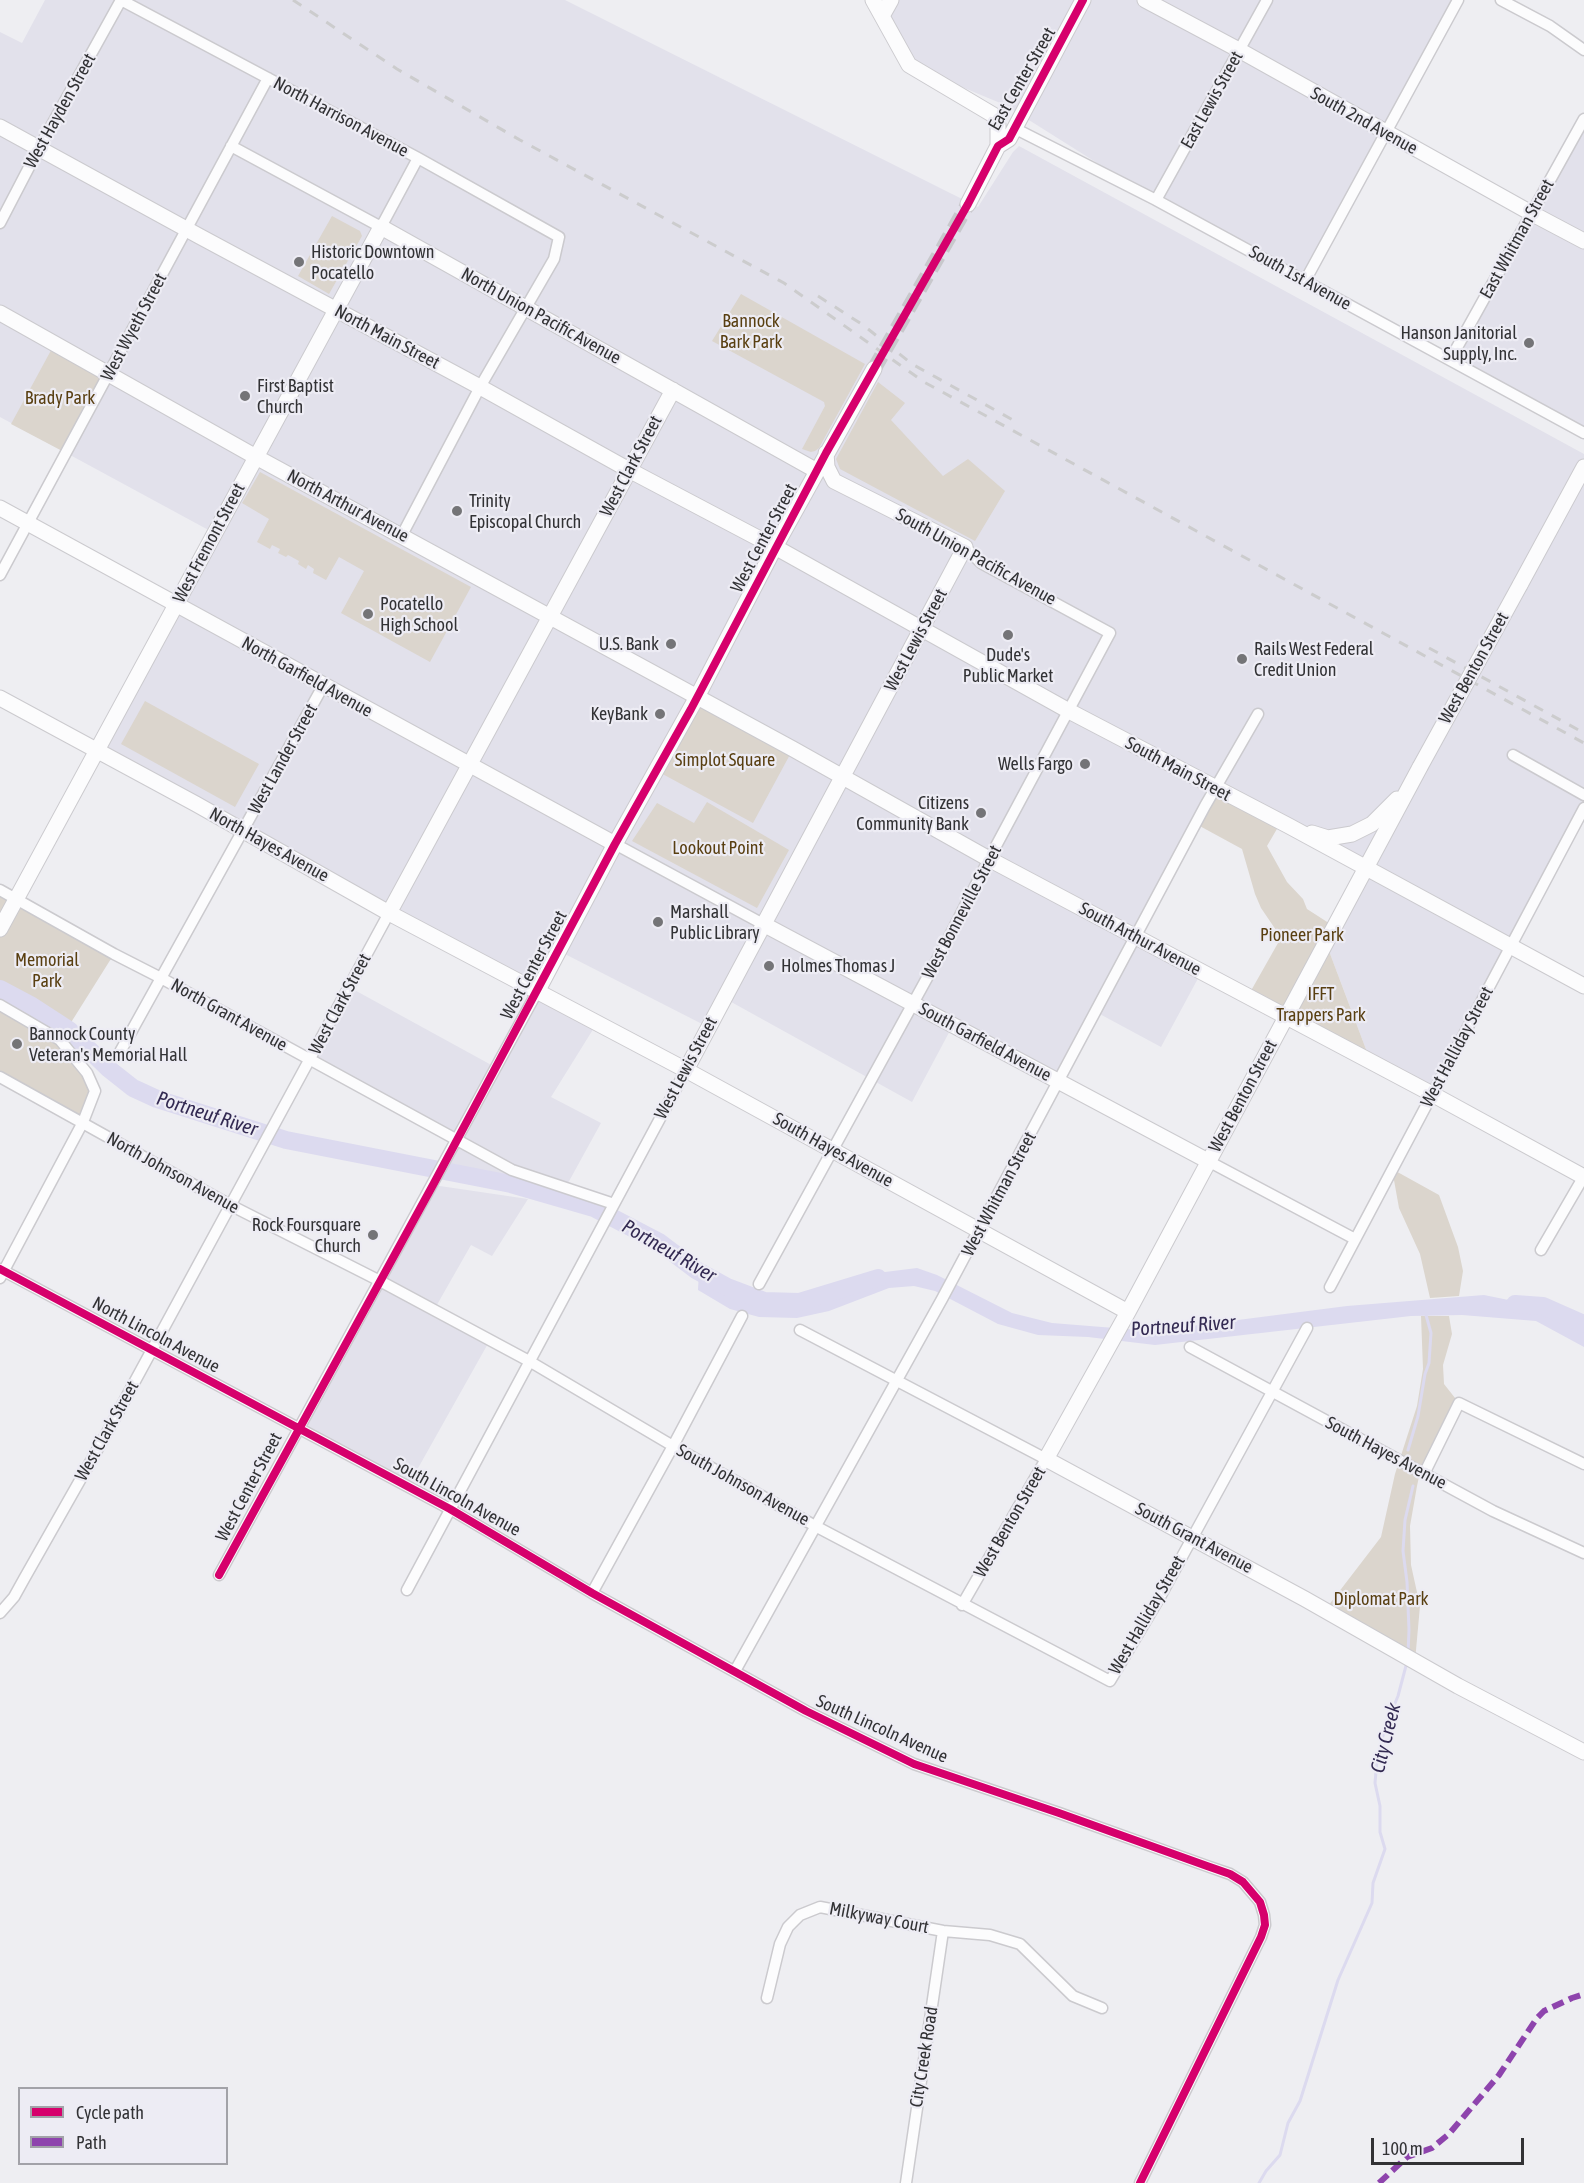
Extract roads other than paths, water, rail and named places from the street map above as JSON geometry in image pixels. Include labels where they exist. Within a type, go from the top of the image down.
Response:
[{"type":"street","name":"North Harrison Avenue","points":[[121,0],[418,158],[559,237],[554,259],[527,308]]},
{"type":"street","name":"West Hayden Street","points":[[0,223],[121,0]]},
{"type":"street","points":[[873,0],[909,65],[995,116],[998,125],[998,146]]},
{"type":"street","points":[[882,16],[891,0]]},
{"type":"street","name":"East Center Street","points":[[969,204],[998,146],[1009,138],[1083,0]]},
{"type":"street","name":"South 2nd Avenue","points":[[1145,0],[1584,241]]},
{"type":"street","name":"East Lewis Street","points":[[1156,200],[1268,0]]},
{"type":"street","points":[[1305,281],[1458,0]]},
{"type":"street","points":[[1501,0],[1550,26],[1584,50]]},
{"type":"street","name":"West Wyeth Street","points":[[0,575],[268,78]]},
{"type":"street","points":[[995,116],[1026,105]]},
{"type":"street","name":"East Whitman Street","points":[[1450,360],[1584,119]]},
{"type":"street","name":"North Main Street","points":[[0,127],[629,470],[775,547]]},
{"type":"street","name":"South 1st Avenue","points":[[1014,128],[1156,200],[1584,433]]},
{"type":"street","name":"North Union Pacific Avenue","points":[[231,146],[381,227],[817,471]]},
{"type":"street","name":"West Fremont Street","points":[[0,929],[418,158]]},
{"type":"street","points":[[402,535],[480,387],[527,308]]},
{"type":"street","name":"North Arthur Avenue","points":[[0,312],[256,457],[698,697]]},
{"type":"street","name":"West Center Street","points":[[219,1575],[298,1427],[433,1185],[615,844],[698,697],[826,453],[874,369]]},
{"type":"street","name":"West Clark Street","points":[[0,1613],[14,1597],[152,1350],[673,390]]},
{"type":"street","points":[[805,492],[820,482],[834,481],[827,467],[826,453]]},
{"type":"street","name":"West Benton Street","points":[[963,1605],[1125,1317],[1584,467]]},
{"type":"street","name":"South Union Pacific Avenue","points":[[834,481],[965,547],[981,563],[1110,633]]},
{"type":"street","name":"North Garfield Avenue","points":[[0,508],[615,844]]},
{"type":"street","name":"South Main Street","points":[[775,547],[1069,711],[1289,826],[1584,986]]},
{"type":"street","name":"West Lewis Street","points":[[407,1590],[965,547]]},
{"type":"street","name":"West Bonneville Street","points":[[759,1284],[948,940],[1110,633]]},
{"type":"street","name":"West Lander Street","points":[[120,1052],[323,686]]},
{"type":"street","name":"South Arthur Avenue","points":[[698,697],[989,859],[1584,1176]]},
{"type":"street","name":"North Hayes Avenue","points":[[0,698],[537,992]]},
{"type":"street","name":"West Whitman Street","points":[[735,1671],[942,1299],[1136,936],[1258,714]]},
{"type":"street","points":[[1513,755],[1584,795]]},
{"type":"street","points":[[1289,826],[1328,838],[1352,834],[1372,824],[1412,784]]},
{"type":"street","name":"West Halliday Street","points":[[1330,1287],[1584,808]]},
{"type":"street","name":"South Garfield Avenue","points":[[615,844],[1355,1239]]},
{"type":"street","name":"North Grant Avenue","points":[[0,890],[457,1140]]},
{"type":"street","name":"South Hayes Avenue","points":[[537,992],[686,1070],[979,1230],[1125,1317]]},
{"type":"street","points":[[0,1005],[60,1040],[87,1073],[95,1091],[83,1122],[1,1273]]},
{"type":"street","name":"North Johnson Avenue","points":[[0,1077],[230,1205],[380,1281]]},
{"type":"street","points":[[457,1140],[512,1170],[614,1204]]},
{"type":"street","points":[[1541,1250],[1584,1176]]},
{"type":"street","name":"North Lincoln Avenue","points":[[1,1273],[298,1427]]},
{"type":"street","name":"South Johnson Avenue","points":[[380,1281],[529,1361],[817,1527],[1110,1681]]},
{"type":"street","points":[[592,1593],[674,1446],[742,1316]]},
{"type":"street","name":"West Halliday Street","points":[[1110,1681],[1160,1597],[1307,1329]]},
{"type":"street","name":"South Grant Avenue","points":[[800,1330],[1191,1537],[1584,1752]]},
{"type":"street","name":"South Hayes Avenue","points":[[1190,1347],[1493,1510],[1584,1553]]},
{"type":"street","points":[[1425,1474],[1459,1403],[1584,1464]]},
{"type":"street","name":"South Lincoln Avenue","points":[[298,1427],[450,1509],[592,1593],[806,1711],[914,1764],[1059,1812],[1230,1874],[1252,1890],[1260,1902],[1264,1915],[1265,1925],[1261,1937],[1140,2183]]},
{"type":"street","name":"Milkyway Court","points":[[767,1998],[780,1944],[788,1927],[800,1915],[820,1907],[943,1931],[990,1935],[1020,1944],[1073,1996],[1102,2008]]},
{"type":"street","name":"City Creek Road","points":[[906,2183],[943,1931]]},
{"type":"water","points":[[917,1268],[937,1275],[1012,1313],[1052,1323],[1152,1331],[1347,1306],[1484,1295],[1538,1306],[1584,1325],[1584,1347],[1536,1321],[1462,1315],[1411,1316],[1155,1345],[1088,1337],[1038,1335],[998,1324],[935,1291],[914,1286],[889,1288],[829,1311],[797,1318],[759,1317],[730,1309],[698,1290],[699,1270],[746,1301],[793,1308],[833,1300],[867,1278],[885,1272]]},
{"type":"waterway","name":"Portneuf River","points":[[0,989],[69,1030],[109,1069],[133,1088],[157,1099],[286,1140],[511,1184],[594,1208],[659,1242],[696,1270],[727,1287],[764,1301],[799,1302],[878,1278]]},
{"type":"waterway","name":"Portneuf River","points":[[1515,1304],[1543,1306],[1584,1324]]},
{"type":"waterway","name":"City Creek","points":[[1408,1450],[1429,1363],[1431,1333],[1426,1315]]},
{"type":"waterway","name":"City Creek","points":[[1408,1653],[1407,1582],[1403,1551],[1405,1520],[1413,1486]]},
{"type":"waterway","name":"City Creek","points":[[1259,2183],[1280,2155],[1288,2123],[1300,2101],[1338,1980],[1372,1903],[1373,1883],[1385,1849],[1380,1832],[1380,1806],[1375,1783],[1377,1760],[1407,1662]]},
{"type":"tunnel","points":[[874,369],[968,204]]},
{"type":"railway","points":[[293,0],[397,69],[520,140],[784,283],[924,382],[1584,743]]},
{"type":"railway","points":[[818,296],[863,325],[912,364],[1013,420]]},
{"type":"railway","points":[[1429,648],[1584,733]]},
{"type":"place","name":"Historic Downtown Pocatello","points":[[299,262]]},
{"type":"place","name":"Hanson Janitorial Supply, Inc.","points":[[1529,343]]},
{"type":"place","name":"First Baptist Church","points":[[245,396]]},
{"type":"place","name":"Trinity Episcopal Church","points":[[457,511]]},
{"type":"place","name":"Pocatello High School","points":[[368,614]]},
{"type":"place","name":"Dude's Public Market","points":[[1008,635]]},
{"type":"place","name":"U.S. Bank","points":[[671,644]]},
{"type":"place","name":"Rails West Federal Credit Union","points":[[1242,659]]},
{"type":"place","name":"KeyBank","points":[[660,714]]},
{"type":"place","name":"Wells Fargo","points":[[1085,764]]},
{"type":"place","name":"Citizens Community Bank","points":[[981,813]]},
{"type":"place","name":"Marshall Public Library","points":[[658,922]]},
{"type":"place","name":"Holmes Thomas J","points":[[769,966]]},
{"type":"place","name":"Bannock County Veteran's Memorial Hall","points":[[17,1044]]},
{"type":"place","name":"Rock Foursquare Church","points":[[373,1235]]},
{"type":"park label","name":"Bannock Bark Park","points":[[751,331]]},
{"type":"park label","name":"Brady Park","points":[[60,398]]},
{"type":"park label","name":"Simplot Square","points":[[725,760]]},
{"type":"park label","name":"Lookout Point","points":[[718,848]]},
{"type":"park label","name":"Pioneer Park","points":[[1302,935]]},
{"type":"park label","name":"Memorial Park","points":[[47,970]]},
{"type":"park label","name":"IFFT Trappers Park","points":[[1321,1004]]},
{"type":"park label","name":"Diplomat Park","points":[[1381,1599]]}]
